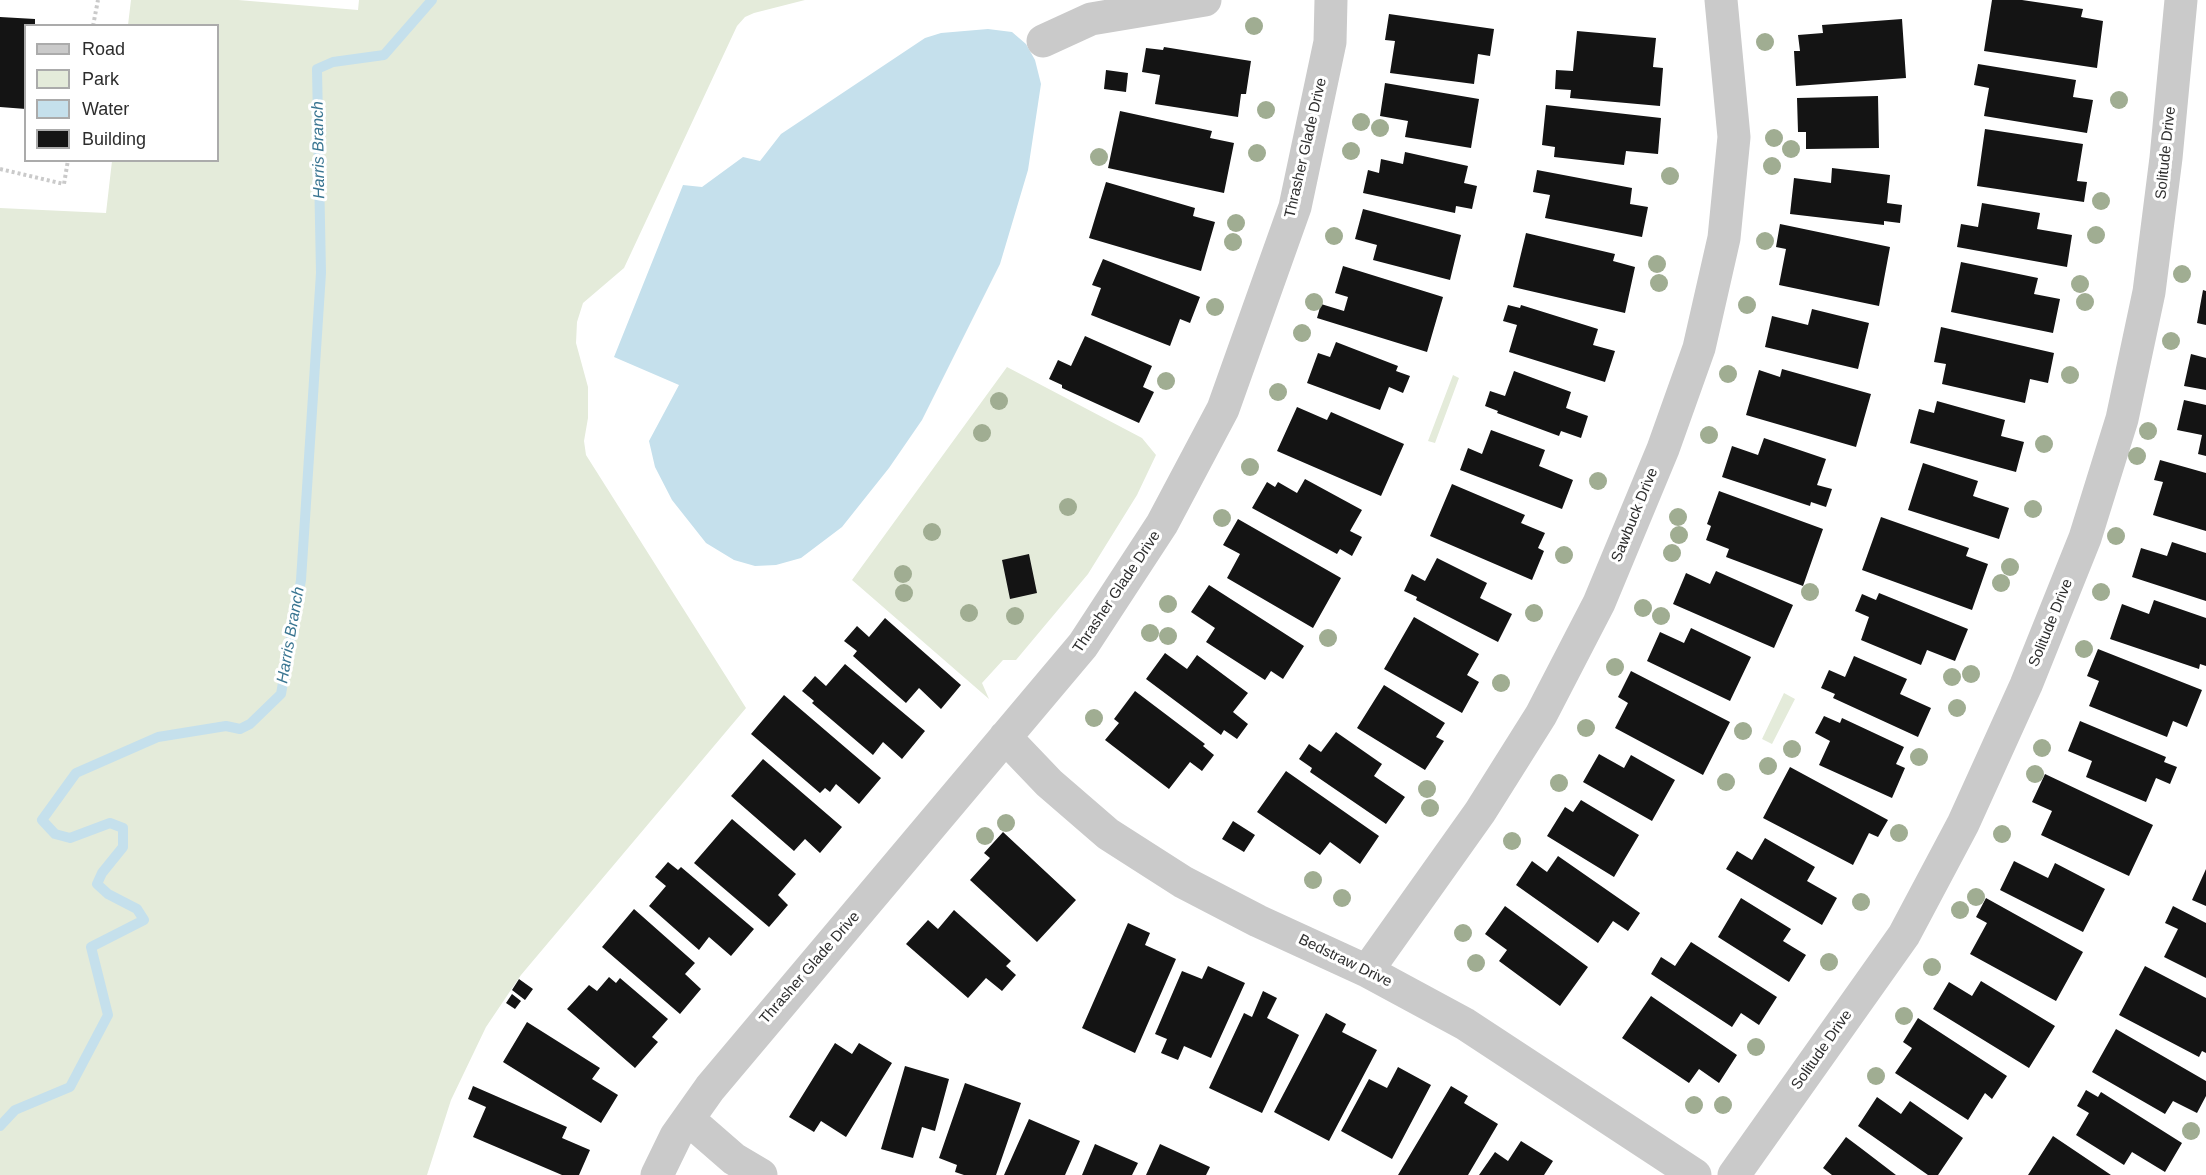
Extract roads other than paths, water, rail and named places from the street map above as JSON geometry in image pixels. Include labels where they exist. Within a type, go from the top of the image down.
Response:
[{"type":"street","points":[[1043,41],[1091,19],[1204,0]]},
{"type":"street","name":"Thrasher Glade Drive","points":[[657,1175],[676,1136],[710,1088],[795,984],[914,849],[1083,645],[1162,524],[1223,409],[1295,207],[1330,42],[1331,0]]},
{"type":"street","name":"Sawbuck Drive","points":[[1367,971],[1480,813],[1541,715],[1599,603],[1663,449],[1699,348],[1724,238],[1734,137],[1721,0]]},
{"type":"street","name":"Solitude Drive","points":[[1734,1175],[1904,935],[1963,824],[2026,685],[2085,538],[2122,419],[2149,292],[2166,158],[2181,0]]},
{"type":"street","name":"Bedstraw Drive","points":[[1005,737],[1049,783],[1118,840],[1183,882],[1258,921],[1367,971],[1465,1024],[1695,1175]]},
{"type":"street","points":[[688,1119],[734,1159],[761,1175]]},
{"type":"water","points":[[988,29],[1012,32],[1026,44],[1035,60],[1041,84],[1028,170],[1000,264],[922,420],[889,468],[842,527],[801,558],[776,565],[755,566],[734,560],[706,543],[672,500],[655,467],[649,441],[679,385],[614,357],[683,185],[702,187],[743,157],[760,161],[781,134],[925,38],[941,33]]},
{"type":"waterway","name":"Harris Branch","points":[[0,1126],[15,1110],[70,1087],[108,1015],[91,947],[144,920],[137,909],[108,894],[97,884],[102,873],[123,847],[123,828],[110,823],[70,838],[55,834],[42,820],[76,773],[158,737],[226,726],[240,729],[250,724],[281,694],[301,580],[321,273],[317,69],[333,62],[384,55],[432,0]]}]
